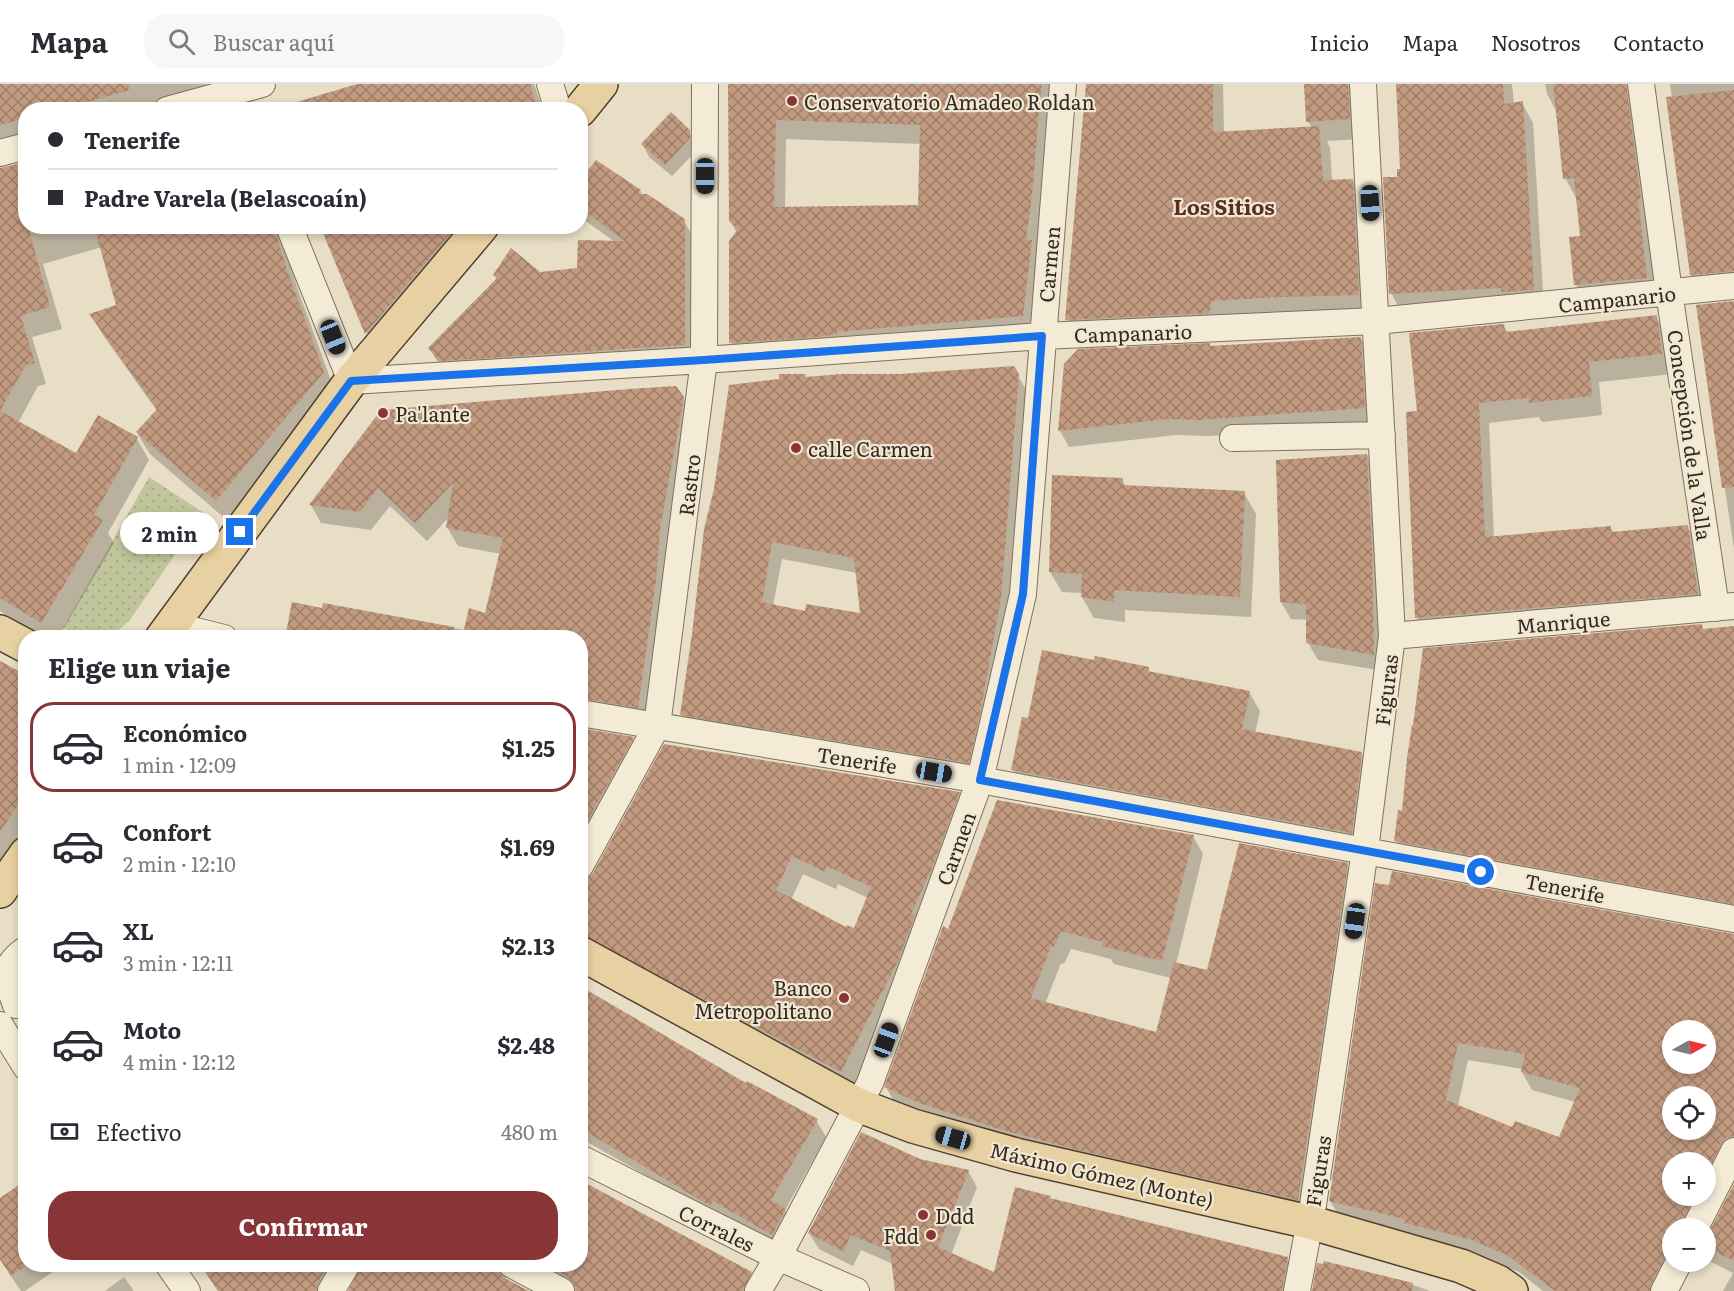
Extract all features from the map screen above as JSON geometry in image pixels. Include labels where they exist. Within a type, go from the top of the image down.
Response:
[{"type":"main road","points":[[586,102],[601,84]]},
{"type":"main road","points":[[167,630],[351,381],[475,234]]},
{"type":"main road","points":[[0,632],[18,642]]},
{"type":"main road","points":[[0,891],[18,865]]},
{"type":"main road","name":"Máximo Gómez (Monte)","points":[[588,957],[858,1105],[913,1126],[1016,1155],[1309,1222],[1461,1266],[1498,1282],[1511,1291]]},
{"type":"street","points":[[204,102],[237,95],[262,84]]},
{"type":"street","points":[[550,84],[556,102]]},
{"type":"street","name":"Rastro","points":[[588,851],[657,726],[704,360],[705,84]]},
{"type":"street","name":"Carmen","points":[[758,1291],[870,1083],[980,780],[1023,594],[1063,84]]},
{"type":"street","name":"Figuras","points":[[1297,1291],[1365,850],[1392,636],[1363,84]]},
{"type":"street","name":"Concepción de la Valla","points":[[1641,84],[1669,292],[1725,607]]},
{"type":"street","points":[[0,153],[18,148]]},
{"type":"street","points":[[292,234],[351,381]]},
{"type":"street","name":"Campanario","points":[[351,381],[704,360],[1042,336],[1376,321],[1734,286]]},
{"type":"street","points":[[1233,438],[1382,435]]},
{"type":"street","name":"Manrique","points":[[1392,636],[1725,607]]},
{"type":"street","name":"Tenerife","points":[[588,714],[980,780],[1734,919]]},
{"type":"street","points":[[14,1006],[7,971],[17,951]]},
{"type":"street","points":[[0,1025],[16,1063]]},
{"type":"street","points":[[0,1047],[16,1063]]},
{"type":"street","points":[[1700,1218],[1734,1151]]},
{"type":"street","name":"Corrales","points":[[588,1162],[778,1257],[856,1291]]},
{"type":"street","points":[[174,1272],[187,1291]]},
{"type":"street","points":[[331,1291],[342,1272]]},
{"type":"street","points":[[526,1272],[561,1291]]},
{"type":"street","points":[[1664,1291],[1673,1272]]},
{"type":"green space","points":[[149,477],[204,513],[129,621],[118,630],[68,630],[63,628]]},
{"type":"building","points":[[0,84],[128,84],[129,90],[88,102],[18,102],[18,120],[0,125]]},
{"type":"building","points":[[357,84],[530,84],[536,102],[297,102]]},
{"type":"building","points":[[728,84],[1042,84],[1026,240],[1032,240],[1023,316],[837,332],[837,334],[817,337],[729,343],[729,241],[738,229],[729,221]],"holes":[[[776,120],[920,125],[918,205],[774,207]]]},
{"type":"building","points":[[1086,84],[1213,84],[1213,132],[1319,126],[1323,180],[1353,179],[1359,295],[1211,301],[1210,313],[1065,320]]},
{"type":"building","points":[[1304,84],[1348,84],[1350,119],[1306,122]]},
{"type":"building","points":[[1396,84],[1503,84],[1504,104],[1523,101],[1534,290],[1501,292],[1501,288],[1389,294],[1383,177],[1397,177],[1397,169],[1400,169]]},
{"type":"building","points":[[1553,84],[1626,84],[1641,199],[1638,199],[1647,278],[1574,285],[1569,237],[1580,236],[1574,178],[1563,179]]},
{"type":"building","points":[[1734,90],[1734,271],[1690,275],[1666,97]]},
{"type":"building","points":[[671,112],[690,130],[690,138],[665,165],[641,144]]},
{"type":"building","points":[[596,160],[641,190],[638,194],[647,194],[685,219],[685,345],[439,361],[428,348],[497,278],[493,275],[511,248],[540,272],[577,268],[578,240],[625,241],[588,214],[588,170]]},
{"type":"building","points":[[18,164],[18,234],[30,234],[50,307],[21,316],[35,363],[26,365],[0,411],[0,168]]},
{"type":"building","points":[[96,234],[276,234],[324,372],[216,501],[136,432],[157,409],[89,314],[116,305]]},
{"type":"building","points":[[323,234],[450,234],[365,334]]},
{"type":"building","points":[[1734,301],[1734,487],[1722,488],[1696,305]]},
{"type":"building","points":[[1657,315],[1662,354],[1589,362],[1592,396],[1529,403],[1529,398],[1479,403],[1485,537],[1611,526],[1611,532],[1688,525],[1698,594],[1415,618],[1406,412],[1417,411],[1409,333],[1504,324],[1505,332]]},
{"type":"building","points":[[1361,337],[1365,408],[1199,420],[1167,419],[1058,431],[1064,364],[1078,349],[1210,343],[1210,346]]},
{"type":"building","points":[[1014,366],[1019,374],[1001,598],[969,763],[680,715],[704,529],[714,489],[729,385],[779,379],[779,374],[805,374],[806,377],[841,374],[900,374]],"holes":[[[772,542],[854,558],[860,613],[806,604],[805,611],[762,602]]]},
{"type":"building","points":[[676,386],[684,397],[660,529],[656,581],[638,708],[588,699],[588,630],[464,630],[469,608],[485,613],[503,538],[446,528],[453,483],[415,523],[378,488],[360,512],[309,505],[381,410]]},
{"type":"building","points":[[0,411],[76,453],[98,415],[138,437],[94,515],[103,520],[41,623],[0,598]]},
{"type":"building","points":[[1367,454],[1374,655],[1306,643],[1306,604],[1280,602],[1276,460]]},
{"type":"building","points":[[1052,475],[1123,478],[1123,485],[1245,491],[1240,597],[1114,590],[1114,602],[1081,597],[1082,574],[1049,572]]},
{"type":"building","points":[[292,602],[322,608],[323,603],[454,627],[454,630],[287,630]]},
{"type":"building","points":[[1702,624],[1703,629],[1734,626],[1734,904],[1394,841],[1398,810],[1402,811],[1407,758],[1423,648]]},
{"type":"building","points":[[1042,650],[1094,660],[1095,656],[1149,667],[1148,671],[1250,691],[1242,729],[1362,752],[1352,833],[1011,770],[1022,717],[1028,718]]},
{"type":"building","points":[[0,661],[18,671],[18,805],[0,832]]},
{"type":"building","points":[[588,729],[634,737],[588,820]]},
{"type":"building","points":[[664,744],[960,792],[932,868],[911,914],[915,915],[898,961],[841,1072],[588,938],[588,878],[593,873]],"holes":[[[792,856],[825,872],[827,866],[871,887],[854,928],[847,925],[846,927],[776,890]]]},
{"type":"building","points":[[997,800],[1194,835],[1162,961],[1102,946],[1103,942],[1061,931],[1054,947],[1051,946],[1031,998],[1156,1032],[1174,962],[1207,970],[1239,843],[1348,863],[1298,1200],[1082,1151],[999,1129],[919,1103],[884,1087],[943,926],[948,929]]},
{"type":"building","points":[[1392,871],[1734,934],[1734,1136],[1726,1138],[1716,1154],[1716,1152],[1662,1152],[1662,1206],[1690,1206],[1684,1218],[1662,1218],[1662,1263],[1649,1291],[1555,1291],[1507,1255],[1469,1239],[1404,1223],[1405,1219],[1329,1201],[1375,883],[1389,885]],"holes":[[[1458,1043],[1525,1054],[1521,1072],[1580,1088],[1559,1137],[1515,1121],[1512,1127],[1446,1100]]]},
{"type":"building","points":[[588,991],[746,1083],[747,1081],[818,1119],[771,1200],[786,1209],[772,1235],[713,1201],[710,1206],[588,1133]]},
{"type":"building","points":[[861,1132],[920,1159],[969,1170],[938,1247],[994,1272],[1015,1187],[1051,1196],[1050,1198],[1288,1257],[1282,1291],[895,1291],[890,1251],[851,1235],[843,1251],[808,1233]]},
{"type":"building","points":[[588,1184],[752,1272],[743,1291],[576,1291],[569,1278],[558,1272],[588,1272]]},
{"type":"building","points":[[1734,1184],[1734,1261],[1716,1252],[1716,1219]]},
{"type":"building","points":[[18,1186],[18,1271],[11,1276],[0,1259],[0,1198]]},
{"type":"building","points":[[1324,1261],[1413,1283],[1412,1291],[1312,1291],[1317,1263],[1323,1264]]},
{"type":"building","points":[[205,1272],[324,1272],[316,1291],[218,1291]]},
{"type":"building","points":[[358,1272],[499,1272],[503,1277],[529,1291],[348,1291]]},
{"type":"place","name":"Conservatorio Amadeo Roldan","points":[[792,101]]},
{"type":"place","name":"Pa'lante","points":[[383,413]]},
{"type":"place","name":"calle Carmen","points":[[796,448]]},
{"type":"place","name":"Banco Metropolitano","points":[[844,998]]},
{"type":"place","name":"Ddd","points":[[923,1215]]},
{"type":"place","name":"Fdd","points":[[931,1235]]},
{"type":"district","name":"Los Sitios","points":[[1224,205]]},
{"type":"route","points":[[240,532],[351,381],[704,360],[1042,336],[1023,594],[980,780],[1481,872]]}]
